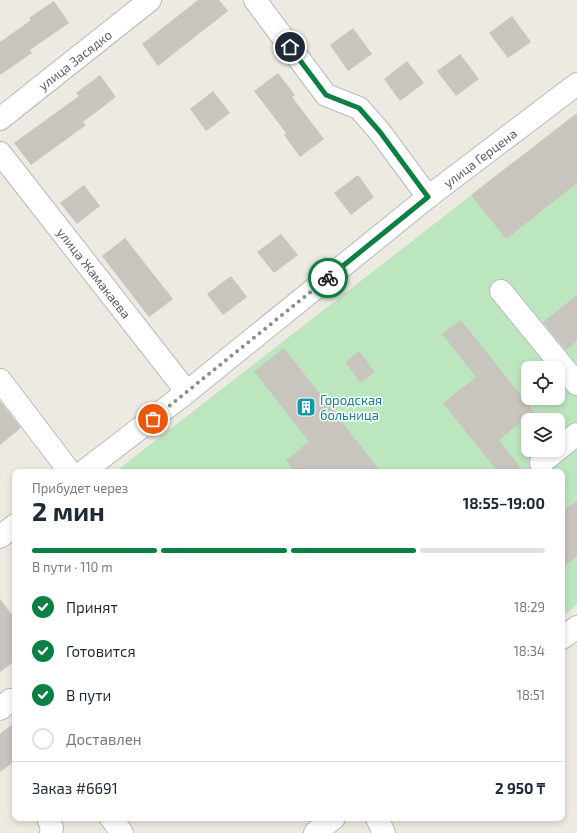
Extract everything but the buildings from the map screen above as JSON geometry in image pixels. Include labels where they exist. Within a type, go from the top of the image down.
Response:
[{"type":"street","name":"улица Засядко","points":[[0,119],[150,0]]},
{"type":"street","points":[[254,0],[326,95],[359,108],[380,132],[428,197]]},
{"type":"street","name":"улица Герцена","points":[[87,469],[188,392],[428,197],[577,84]]},
{"type":"street","name":"улица Жамакаева","points":[[0,153],[188,392]]},
{"type":"street","points":[[501,291],[577,384]]},
{"type":"street","points":[[0,380],[68,469]]},
{"type":"street","points":[[565,444],[577,434]]},
{"type":"street","points":[[0,537],[12,527]]},
{"type":"street","points":[[565,636],[577,627]]},
{"type":"street","points":[[49,821],[52,828],[51,833]]},
{"type":"street","points":[[113,821],[122,833]]},
{"type":"street","points":[[315,833],[330,821]]},
{"type":"street","points":[[378,821],[384,833]]},
{"type":"green space","points":[[577,113],[577,605],[565,615],[565,469],[119,469]]},
{"type":"way so far","points":[[153,419],[328,278]]},
{"type":"place","name":"Городская больница","points":[[306,407]]},
{"type":"route","points":[[290,47],[326,95],[359,108],[380,132],[428,197],[328,278]]}]
